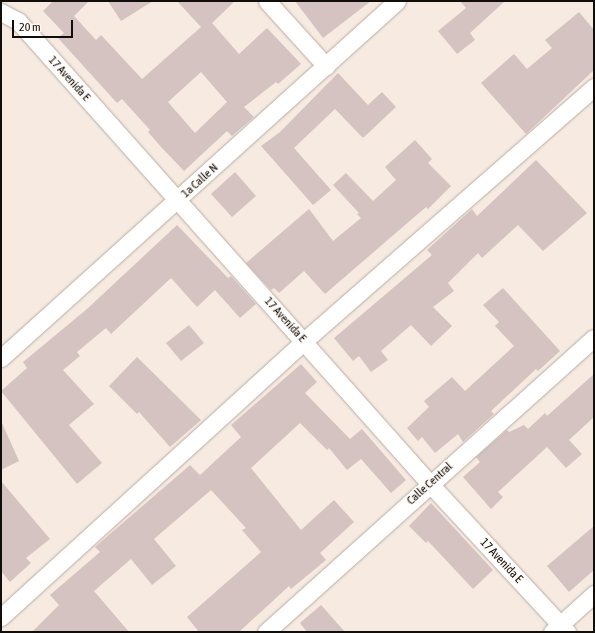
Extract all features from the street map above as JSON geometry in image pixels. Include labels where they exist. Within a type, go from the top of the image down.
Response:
[{"type":"street","points":[[267,1],[326,66]]},
{"type":"street","name":"1a Calle N","points":[[1,358],[178,201],[397,1]]},
{"type":"street","name":"17 Avenida E","points":[[1,12],[18,21],[559,629]]},
{"type":"street","points":[[1,617],[304,341],[594,87]]},
{"type":"street","name":"Calle Central","points":[[266,632],[594,338]]},
{"type":"street","points":[[559,629],[594,594]]},
{"type":"building","points":[[53,1],[89,1],[74,16],[96,40],[101,35],[142,79],[201,27],[177,1],[235,1],[212,23],[239,54],[267,28],[301,64],[278,84],[276,82],[244,107],[254,117],[232,136],[227,131],[184,171],[148,132],[150,130],[122,99],[117,103],[58,38],[64,33],[43,11]],"holes":[[[201,72],[227,102],[195,133],[168,102]]]},
{"type":"building","points":[[108,1],[153,1],[121,21]]},
{"type":"building","points":[[295,1],[371,1],[323,38]]},
{"type":"building","points":[[460,1],[505,1],[470,33],[475,40],[457,54],[438,31],[466,8]]},
{"type":"building","points":[[579,12],[594,30],[594,70],[526,134],[481,83],[514,54],[527,69],[552,48],[545,40]]},
{"type":"building","points":[[338,73],[368,105],[382,92],[396,107],[363,138],[335,109],[294,148],[331,190],[313,205],[261,146],[280,132]]},
{"type":"building","points":[[415,140],[432,159],[428,163],[451,186],[428,209],[426,207],[325,294],[304,271],[279,293],[274,288],[271,290],[246,263],[309,209],[333,241],[361,218],[357,214],[359,213],[333,185],[346,173],[373,201],[396,180],[385,167]]},
{"type":"building","points":[[536,160],[587,213],[543,251],[518,225],[482,258],[478,253],[448,283],[454,291],[433,307],[452,326],[431,346],[411,325],[381,351],[388,360],[371,372],[359,356],[353,361],[334,338],[432,255],[427,250],[472,209],[477,216]]},
{"type":"building","points":[[235,172],[256,196],[232,217],[211,194]]},
{"type":"building","points":[[177,225],[228,278],[231,276],[256,304],[240,318],[215,290],[197,307],[171,278],[111,334],[106,328],[77,352],[80,356],[63,370],[94,404],[69,425],[102,463],[77,484],[1,391],[27,368],[23,362],[87,309]]},
{"type":"building","points":[[503,288],[560,351],[538,371],[536,369],[491,411],[494,414],[463,442],[458,434],[435,453],[422,437],[418,441],[407,428],[429,407],[424,401],[452,377],[465,391],[514,346],[495,326],[499,322],[483,305]]},
{"type":"building","points":[[189,325],[204,343],[181,361],[166,343]]},
{"type":"building","points":[[137,357],[201,420],[170,447],[139,412],[137,414],[109,386]]},
{"type":"building","points":[[301,364],[317,382],[305,393],[350,439],[362,429],[406,480],[391,493],[361,459],[347,470],[329,448],[327,450],[300,423],[251,468],[301,530],[334,500],[354,522],[320,553],[326,560],[291,589],[289,586],[239,632],[199,632],[187,617],[261,552],[242,530],[246,528],[211,490],[154,539],[176,566],[152,585],[131,559],[94,591],[129,632],[32,632],[59,605],[50,595],[100,552],[95,547],[190,465],[200,475],[241,437],[231,425]]},
{"type":"building","points":[[594,374],[594,417],[569,440],[582,454],[566,468],[547,447],[498,492],[503,497],[491,509],[463,477],[480,462],[476,457],[507,430],[509,432],[524,425],[528,429],[545,413],[547,416]]},
{"type":"building","points":[[1,421],[19,461],[1,470]]},
{"type":"building","points":[[1,481],[50,539],[26,558],[31,563],[10,582],[1,571]]},
{"type":"building","points":[[431,503],[493,570],[473,589],[428,541],[426,543],[409,526]]},
{"type":"building","points":[[594,526],[594,570],[569,592],[547,566]]},
{"type":"building","points":[[321,605],[345,632],[307,632],[300,623]]}]
